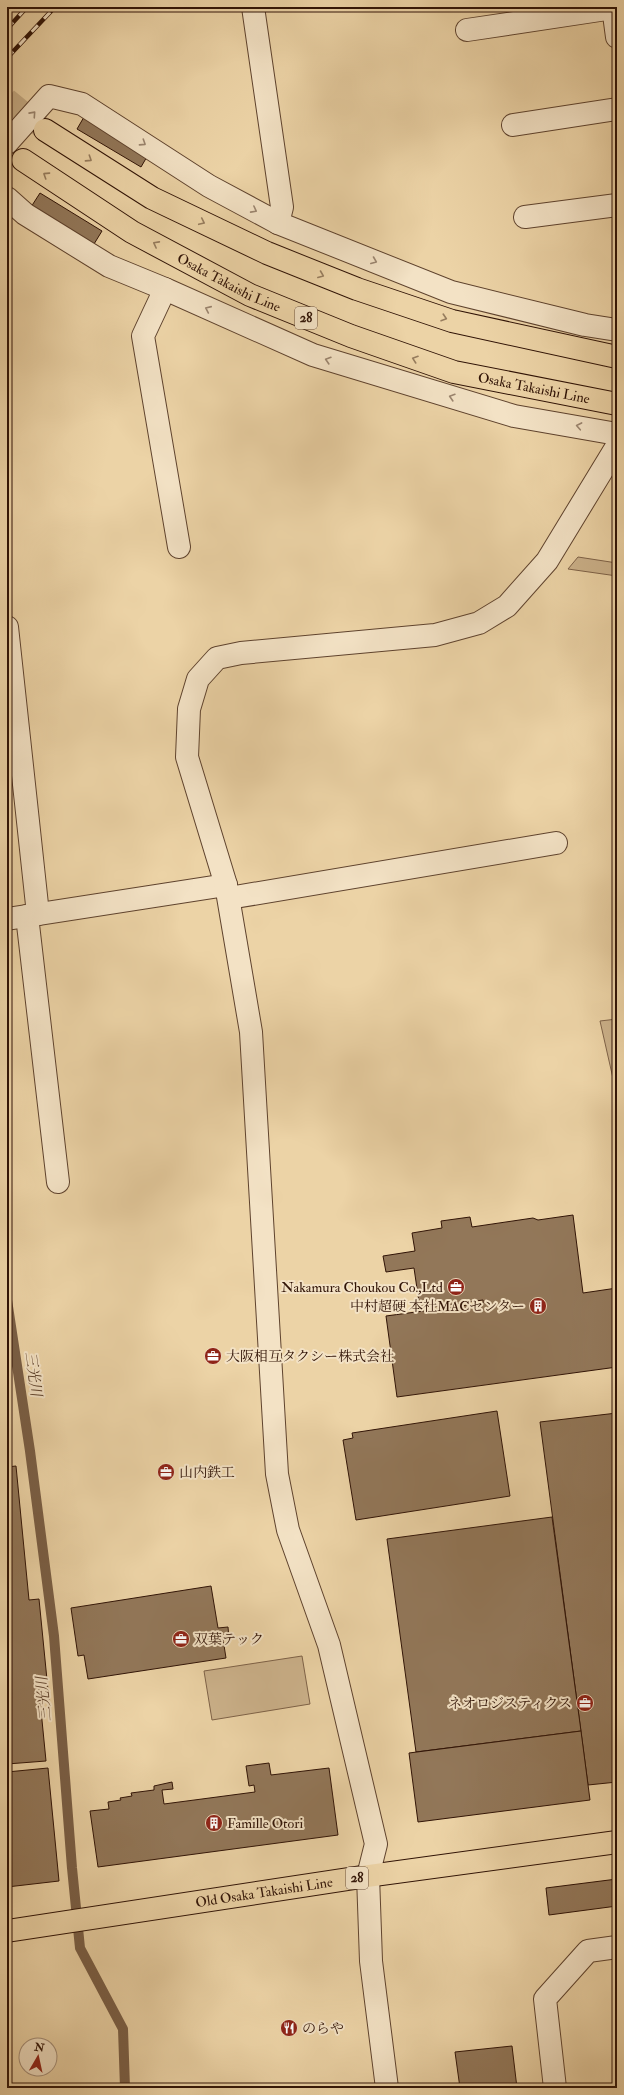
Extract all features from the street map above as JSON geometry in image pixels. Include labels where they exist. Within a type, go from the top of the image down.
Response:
[{"type":"main road","points":[[45,130],[152,198],[267,253],[357,289],[452,321],[617,357]]},
{"type":"main road","name":"Osaka Takaishi Line","points":[[23,160],[132,232],[250,295],[351,336],[454,372],[617,404]]},
{"type":"main road","name":"Old Osaka Takaishi Line","points":[[7,1931],[368,1876],[617,1842]]},
{"type":"street","points":[[254,7],[282,207],[278,223]]},
{"type":"street","points":[[467,30],[613,8],[617,37]]},
{"type":"street","points":[[7,143],[49,96],[82,104],[209,186],[278,223],[451,292],[585,325],[617,330]]},
{"type":"street","points":[[513,125],[617,109]]},
{"type":"street","points":[[7,198],[25,214],[109,266],[165,289],[313,355],[514,416],[617,434]]},
{"type":"street","points":[[525,217],[617,205]]},
{"type":"street","points":[[165,289],[143,336],[179,547]]},
{"type":"street","points":[[387,2088],[371,1961],[368,1876],[376,1844],[329,1645],[288,1530],[277,1474],[251,1032],[228,891],[187,757],[190,709],[198,679],[217,658],[241,653],[435,635],[479,623],[506,606],[547,560],[617,446]]},
{"type":"street","points":[[7,627],[24,916],[58,1182]]},
{"type":"street","points":[[24,916],[228,891],[556,843]]},
{"type":"street","points":[[555,2088],[545,1999],[588,1951],[617,1947]]},
{"type":"shaded area","points":[[578,557],[617,563],[617,576],[568,569]]},
{"type":"shaded area","points":[[617,1019],[617,1096],[600,1021]]},
{"type":"shaded area","points":[[302,1656],[310,1704],[212,1720],[204,1671]]},
{"type":"building","points":[[84,117],[148,155],[141,167],[77,129]]},
{"type":"building","points":[[40,193],[102,231],[94,244],[31,207]]},
{"type":"building","name":"中村超硬 本社MACセンター","points":[[573,1215],[583,1293],[617,1288],[617,1367],[397,1397],[386,1316],[483,1303],[483,1300],[420,1309],[414,1268],[386,1272],[383,1256],[415,1251],[412,1233],[442,1228],[441,1221],[470,1217],[472,1227],[533,1218],[538,1220]]},
{"type":"building","points":[[497,1411],[510,1496],[356,1520],[343,1440],[353,1438],[352,1433]]},
{"type":"building","points":[[617,1413],[617,1782],[588,1785],[540,1422]]},
{"type":"building","points":[[16,1466],[29,1600],[39,1599],[49,1700],[40,1700],[46,1761],[7,1764],[7,1467]]},
{"type":"building","points":[[552,1517],[581,1731],[416,1752],[387,1539]]},
{"type":"building","points":[[211,1586],[218,1628],[228,1627],[229,1638],[223,1639],[226,1658],[88,1679],[84,1655],[78,1656],[71,1608]]},
{"type":"building","points":[[581,1731],[590,1800],[418,1822],[409,1753]]},
{"type":"building","name":"Famille Otori","points":[[269,1763],[271,1775],[329,1768],[338,1835],[98,1867],[90,1811],[109,1809],[108,1802],[121,1800],[120,1798],[132,1796],[131,1793],[154,1790],[154,1786],[172,1782],[173,1789],[162,1790],[164,1804],[255,1792],[254,1785],[249,1786],[246,1766]]},
{"type":"building","points":[[48,1768],[59,1881],[7,1887],[7,1772]]},
{"type":"building","points":[[617,1879],[617,1906],[549,1915],[546,1888]]},
{"type":"building","points":[[512,2046],[517,2088],[460,2088],[455,2052]]},
{"type":"waterway","name":"三光川","points":[[7,1300],[30,1451],[54,1636],[72,1868],[80,1948],[123,2029],[125,2088]]},
{"type":"tunnel","points":[[7,99],[45,130]]},
{"type":"railway","points":[[7,29],[27,7]]},
{"type":"railway","points":[[7,58],[55,7]]},
{"type":"place","name":"Nakamura Choukou Co.,Ltd","points":[[456,1287]]},
{"type":"place","name":"中村超硬 本社MACセンター","points":[[538,1306]]},
{"type":"place","name":"大阪相互タクシー株式会社","points":[[213,1356]]},
{"type":"place","name":"山内鉄工","points":[[166,1472]]},
{"type":"place","name":"双葉テック","points":[[181,1639]]},
{"type":"place","name":"ネオロジスティクス","points":[[585,1703]]},
{"type":"place","name":"Famille Otori","points":[[214,1823]]},
{"type":"place","name":"のらや","points":[[289,2028]]}]
